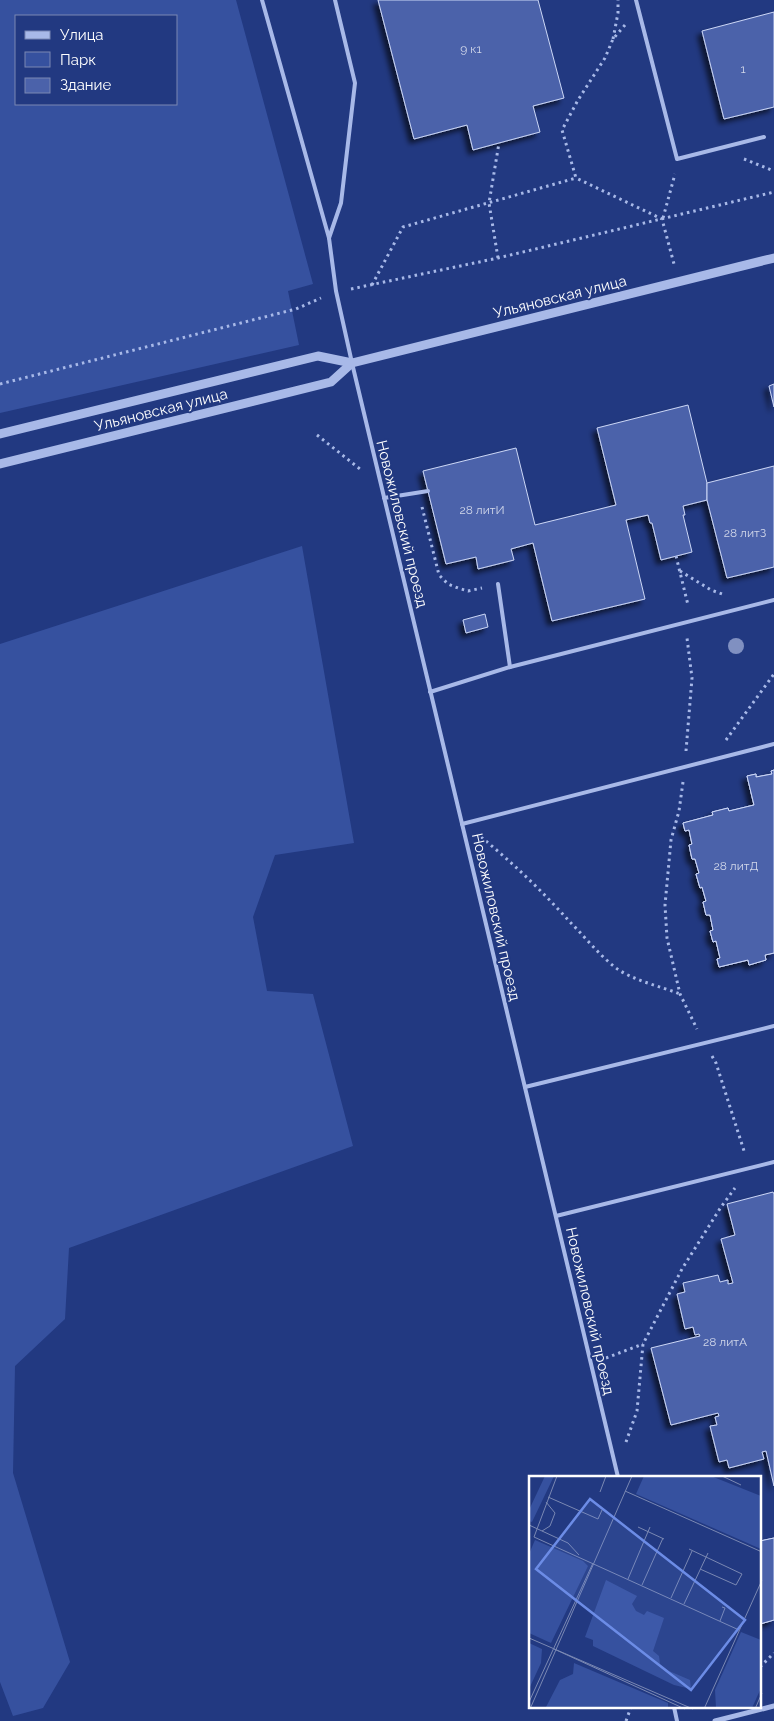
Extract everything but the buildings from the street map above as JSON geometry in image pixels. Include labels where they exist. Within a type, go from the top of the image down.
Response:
[{"type":"street","name":"Ульяновская улица","points":[[0,434],[318,356],[352,363],[774,258]]},
{"type":"street","name":"Ульяновская улица","points":[[0,464],[331,382],[352,363]]},
{"type":"street","points":[[715,1721],[774,1706]]},
{"type":"lane","name":"Новожиловский проезд","points":[[262,0],[328,238],[336,291],[380,484],[618,1476]]},
{"type":"lane","points":[[328,238],[341,203],[356,83],[335,0]]},
{"type":"lane","points":[[636,0],[677,159],[764,138]]},
{"type":"lane","points":[[384,498],[428,491]]},
{"type":"lane","points":[[498,584],[510,667]]},
{"type":"lane","points":[[430,692],[510,667],[774,600]]},
{"type":"lane","points":[[462,824],[711,762],[774,744]]},
{"type":"lane","points":[[525,1087],[774,1026]]},
{"type":"lane","points":[[556,1216],[774,1162]]},
{"type":"lane","points":[[674,1708],[677,1721]]},
{"type":"path","points":[[576,178],[562,130],[578,100],[605,58],[613,39],[618,13],[618,0]]},
{"type":"path","points":[[613,39],[638,10]]},
{"type":"path","points":[[498,258],[490,203],[499,143]]},
{"type":"path","points":[[677,159],[674,178],[662,219],[678,282]]},
{"type":"path","points":[[371,285],[403,227],[576,178],[662,219]]},
{"type":"path","points":[[0,384],[296,309],[336,291],[498,258],[774,192]]},
{"type":"path","points":[[317,435],[380,484]]},
{"type":"path","points":[[418,493],[437,571],[443,580],[468,591],[498,584]]},
{"type":"path","points":[[617,1471],[637,1411],[643,1344],[682,1269],[721,1207],[749,1168],[716,1063],[703,1043],[680,994],[667,938],[665,905],[671,840],[679,811],[685,767],[692,678],[685,624],[689,612],[676,556]]},
{"type":"path","points":[[679,571],[711,590],[726,596],[761,604]]},
{"type":"path","points":[[711,762],[774,674]]},
{"type":"path","points":[[462,824],[481,836],[498,851],[618,969],[680,994]]},
{"type":"path","points":[[591,1364],[643,1344]]},
{"type":"path","points":[[762,1665],[774,1653]]},
{"type":"path","points":[[626,1721],[631,1708]]},
{"type":"green space","points":[[0,0],[236,0],[313,284],[288,291],[299,345],[0,413]]},
{"type":"green space","points":[[302,546],[354,843],[275,855],[253,917],[267,991],[313,994],[353,1146],[69,1248],[65,1319],[15,1366],[13,1473],[70,1662],[43,1708],[13,1716],[0,1682],[0,644]]}]
